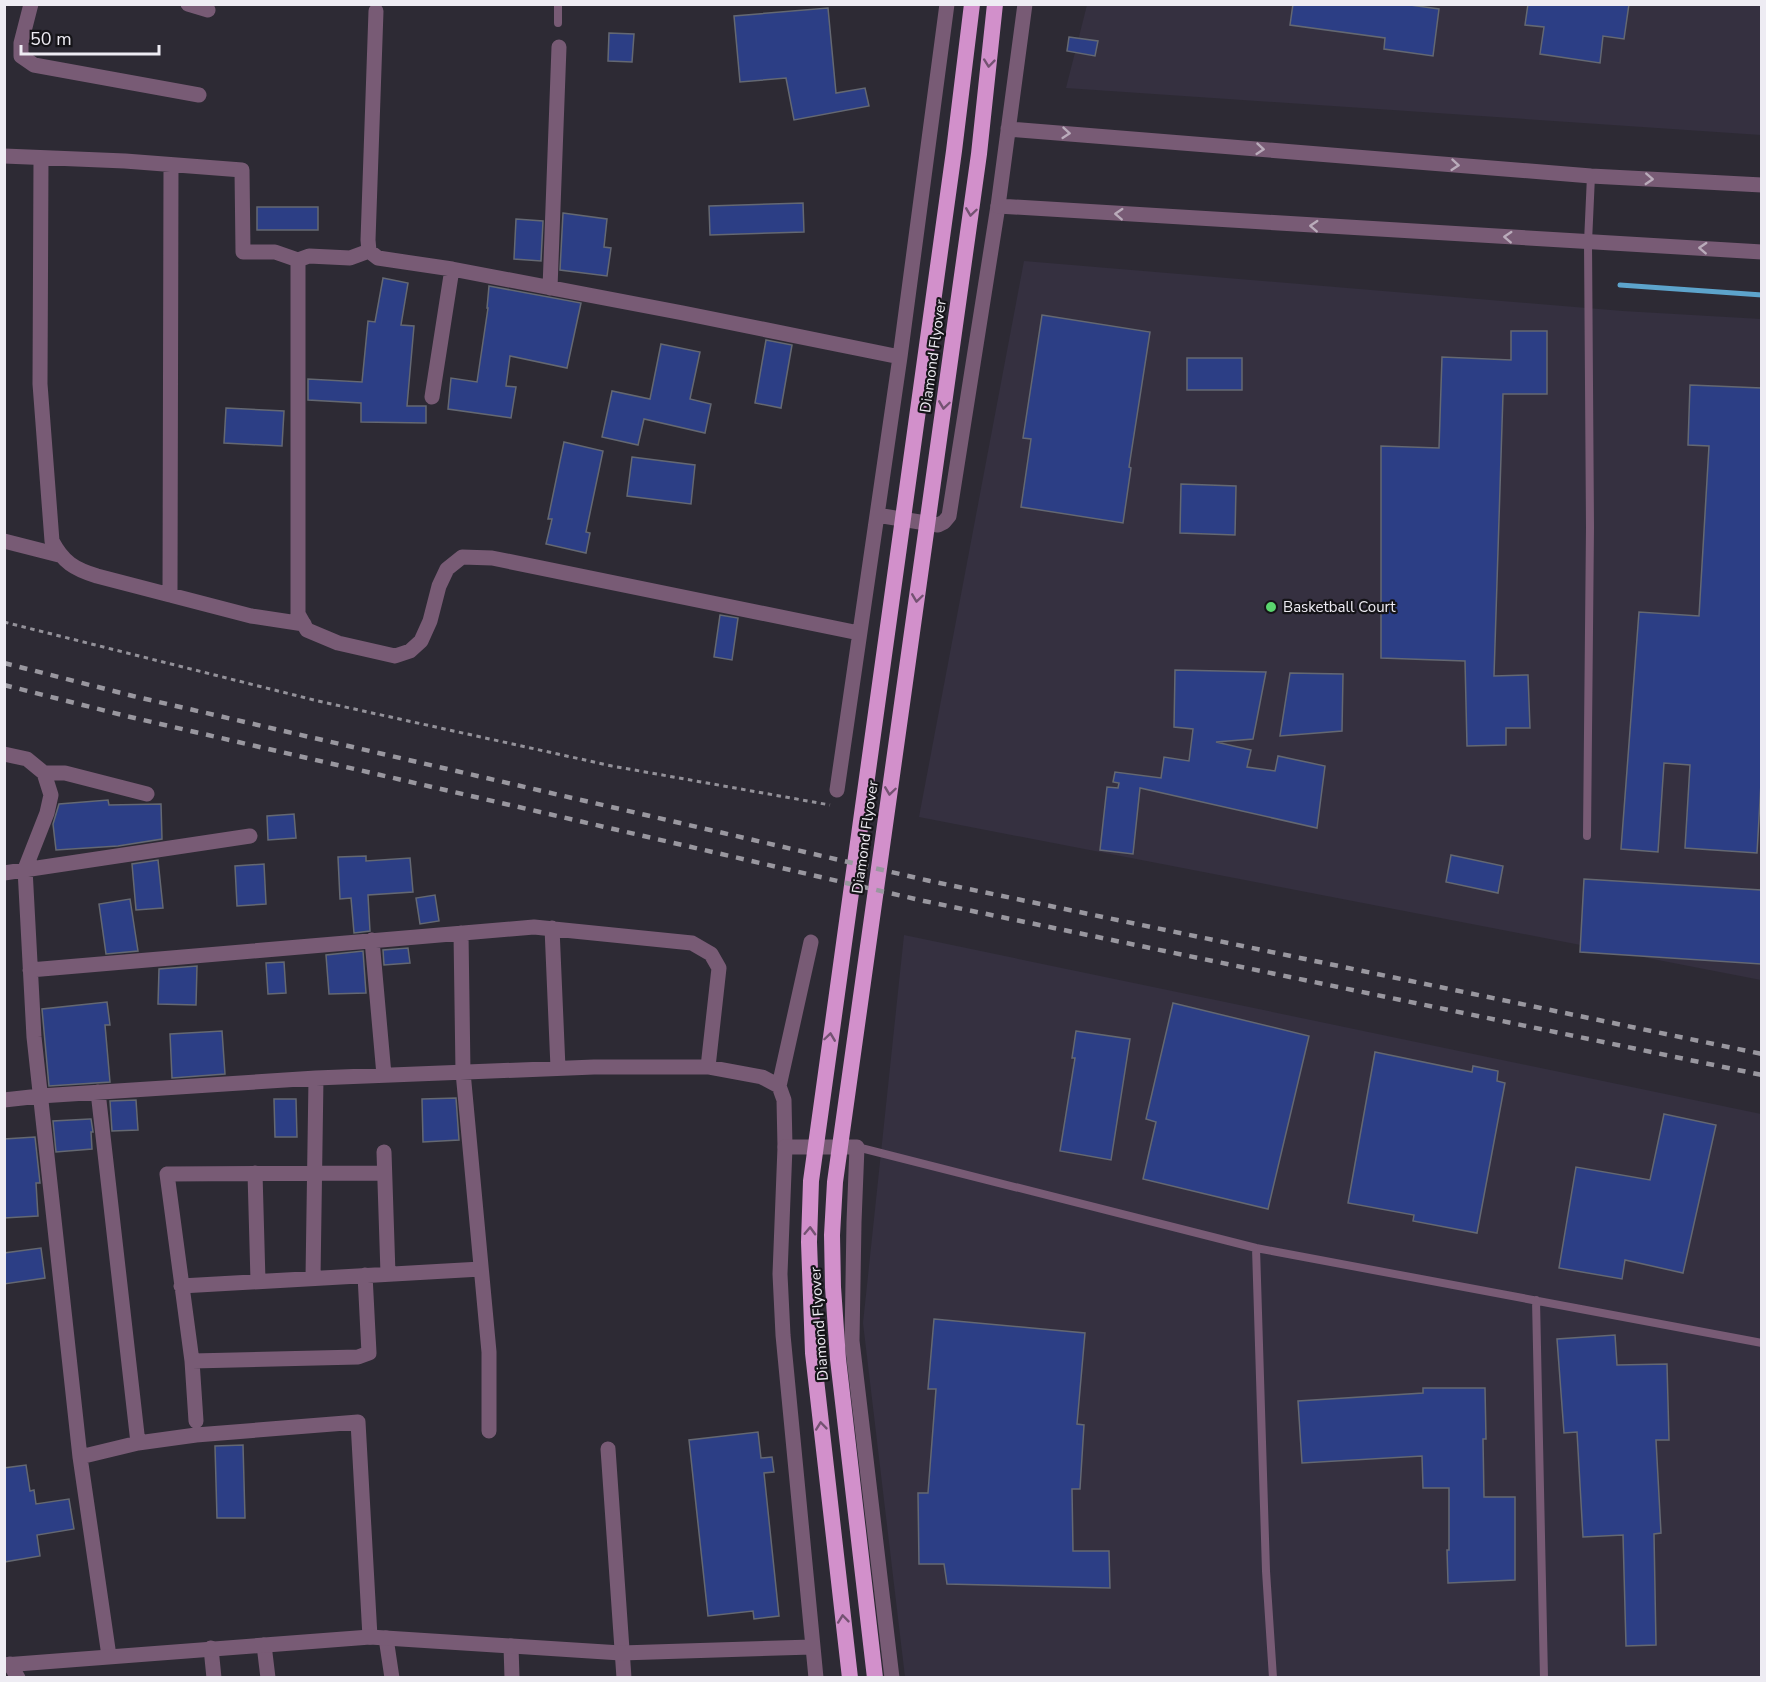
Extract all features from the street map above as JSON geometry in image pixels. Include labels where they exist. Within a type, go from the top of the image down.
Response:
[{"type":"highway","name":"Diamond Flyover","points":[[850,1677],[813,1353],[809,1242],[811,1181],[954,151],[972,4]]},
{"type":"highway","name":"Diamond Flyover","points":[[875,1677],[838,1359],[832,1235],[835,1182],[979,154],[995,4]]},
{"type":"street","points":[[31,4],[21,43],[21,56],[34,65],[199,95]]},
{"type":"street","points":[[188,4],[208,10]]},
{"type":"street","points":[[837,790],[900,357],[947,4]]},
{"type":"street","points":[[877,515],[938,525],[949,516],[998,207],[1025,4]]},
{"type":"street","points":[[369,251],[375,10]]},
{"type":"street","points":[[550,288],[559,47]]},
{"type":"street","points":[[1008,129],[1591,176],[1761,185]]},
{"type":"street","points":[[4,156],[242,170],[243,252],[275,252],[298,260],[309,256],[350,258],[369,251]]},
{"type":"street","points":[[41,158],[40,384],[52,541],[59,555]]},
{"type":"street","points":[[170,595],[171,165]]},
{"type":"street","points":[[998,207],[1761,252]]},
{"type":"street","points":[[369,251],[383,260],[452,269],[900,357]]},
{"type":"street","points":[[298,260],[298,614],[307,630],[338,643],[395,656],[410,651],[421,641],[447,569],[462,556],[492,558],[859,633]]},
{"type":"street","points":[[432,397],[452,269]]},
{"type":"street","points":[[4,541],[59,555],[78,570],[251,616],[304,624]]},
{"type":"street","points":[[4,754],[27,759],[44,773],[51,795],[47,813],[25,869],[34,1037],[80,1457],[108,1656]]},
{"type":"street","points":[[44,773],[65,773],[147,794]]},
{"type":"street","points":[[4,873],[250,836]]},
{"type":"street","points":[[30,970],[534,927],[692,943],[711,954],[718,968],[708,1067]]},
{"type":"street","points":[[552,928],[558,1068]]},
{"type":"street","points":[[461,933],[464,1072],[489,1352],[489,1431]]},
{"type":"street","points":[[372,940],[384,1075]]},
{"type":"street","points":[[811,942],[779,1086],[784,1100],[785,1147],[781,1284],[783,1335],[816,1677]]},
{"type":"street","points":[[4,1100],[316,1078],[558,1068],[708,1067],[762,1077],[779,1086]]},
{"type":"street","points":[[313,1278],[316,1078]]},
{"type":"street","points":[[98,1092],[138,1443]]},
{"type":"street","points":[[785,1147],[858,1147],[852,1341],[892,1677]]},
{"type":"street","points":[[384,1152],[388,1274]]},
{"type":"street","points":[[255,1173],[258,1281]]},
{"type":"street","points":[[196,1421],[192,1361],[167,1174],[384,1173]]},
{"type":"street","points":[[181,1286],[481,1269]]},
{"type":"street","points":[[192,1361],[358,1357],[369,1353],[365,1275]]},
{"type":"street","points":[[80,1457],[138,1443],[196,1435],[358,1422],[370,1637]]},
{"type":"street","points":[[608,1449],[624,1677]]},
{"type":"street","points":[[11,1669],[108,1656],[370,1637],[621,1653],[812,1647]]},
{"type":"street","points":[[386,1638],[392,1677]]},
{"type":"street","points":[[264,1645],[268,1677]]},
{"type":"street","points":[[511,1646],[512,1677]]},
{"type":"street","points":[[211,1648],[214,1677]]},
{"type":"lane","points":[[558,4],[558,23]]},
{"type":"lane","points":[[1587,836],[1590,527],[1588,242],[1591,176]]},
{"type":"lane","points":[[858,1147],[1256,1248],[1761,1343]]},
{"type":"lane","points":[[1256,1248],[1266,1571],[1273,1677]]},
{"type":"lane","points":[[1536,1300],[1544,1677]]},
{"type":"path","points":[[4,622],[318,701],[612,766],[835,806]]},
{"type":"shaded area","points":[[1087,5],[1761,5],[1761,135],[1066,88]]},
{"type":"shaded area","points":[[1024,261],[1623,311],[1761,319],[1761,980],[919,817]]},
{"type":"shaded area","points":[[904,935],[1761,1114],[1761,1677],[905,1677],[863,1323]]},
{"type":"building","points":[[1293,4],[1403,4],[1439,9],[1433,56],[1384,49],[1385,38],[1290,25]]},
{"type":"building","points":[[1528,4],[1629,4],[1624,39],[1603,36],[1600,63],[1540,54],[1544,27],[1525,25]]},
{"type":"building","points":[[828,8],[836,93],[865,88],[869,106],[794,120],[786,78],[740,82],[734,16]]},
{"type":"building","points":[[609,33],[634,34],[632,62],[608,61]]},
{"type":"building","points":[[1069,37],[1098,41],[1095,56],[1067,51]]},
{"type":"building","points":[[803,203],[804,232],[710,235],[709,206]]},
{"type":"building","points":[[257,207],[318,207],[318,230],[257,230]]},
{"type":"building","points":[[563,213],[607,219],[604,247],[611,248],[607,276],[560,270]]},
{"type":"building","points":[[516,219],[543,221],[541,261],[514,259]]},
{"type":"building","points":[[383,278],[408,283],[401,325],[414,326],[407,406],[426,406],[426,423],[361,422],[361,403],[308,400],[308,379],[362,382],[368,321],[375,322]]},
{"type":"building","points":[[489,286],[581,303],[567,368],[510,356],[506,386],[516,387],[511,418],[448,409],[451,378],[477,382]]},
{"type":"building","points":[[1042,315],[1150,332],[1129,467],[1131,468],[1123,523],[1021,507],[1031,439],[1023,438]]},
{"type":"building","points":[[1511,331],[1547,331],[1547,394],[1503,394],[1494,676],[1528,675],[1530,728],[1506,728],[1506,745],[1467,746],[1465,661],[1381,658],[1381,446],[1439,448],[1442,357],[1511,360]]},
{"type":"building","points":[[766,340],[792,345],[781,408],[755,403]]},
{"type":"building","points":[[661,344],[700,352],[690,399],[711,404],[705,433],[644,419],[638,445],[602,437],[612,391],[650,399]]},
{"type":"building","points":[[1187,358],[1242,358],[1242,390],[1187,390]]},
{"type":"building","points":[[1690,385],[1761,388],[1761,783],[1757,853],[1685,848],[1690,765],[1664,763],[1658,852],[1621,849],[1639,612],[1699,616],[1709,446],[1688,445]]},
{"type":"building","points":[[226,408],[284,411],[282,446],[224,443]]},
{"type":"building","points":[[564,442],[603,451],[586,532],[590,533],[586,553],[546,544],[552,519],[548,519]]},
{"type":"building","points":[[632,457],[695,465],[691,504],[627,496]]},
{"type":"building","points":[[1181,484],[1236,486],[1235,535],[1180,533]]},
{"type":"building","points":[[720,615],[738,618],[732,660],[714,657]]},
{"type":"building","points":[[1175,670],[1266,672],[1253,739],[1216,742],[1251,750],[1247,767],[1275,771],[1278,756],[1325,766],[1317,828],[1140,788],[1133,854],[1100,850],[1107,787],[1118,788],[1119,783],[1113,782],[1115,772],[1161,778],[1164,757],[1189,761],[1193,729],[1174,727]]},
{"type":"building","points":[[1290,673],[1343,674],[1342,731],[1280,736]]},
{"type":"building","points":[[108,800],[109,805],[161,804],[162,839],[118,846],[56,850],[53,824],[59,804]]},
{"type":"building","points":[[294,814],[296,838],[268,840],[267,816]]},
{"type":"building","points":[[1451,855],[1503,866],[1498,893],[1446,882]]},
{"type":"building","points":[[366,856],[366,861],[410,858],[413,892],[368,895],[370,931],[354,933],[351,898],[340,899],[338,857]]},
{"type":"building","points":[[158,860],[163,908],[136,910],[132,864]]},
{"type":"building","points":[[264,864],[266,904],[237,906],[235,866]]},
{"type":"building","points":[[1584,879],[1761,890],[1761,964],[1580,952]]},
{"type":"building","points":[[435,895],[439,921],[420,924],[416,898]]},
{"type":"building","points":[[130,899],[138,951],[106,954],[99,904]]},
{"type":"building","points":[[408,948],[410,963],[384,965],[383,950]]},
{"type":"building","points":[[363,951],[366,993],[329,994],[326,955]]},
{"type":"building","points":[[284,962],[286,993],[268,994],[266,963]]},
{"type":"building","points":[[197,966],[196,1005],[158,1004],[159,969]]},
{"type":"building","points":[[107,1002],[110,1025],[105,1025],[110,1082],[49,1086],[42,1009]]},
{"type":"building","points":[[1173,1003],[1309,1036],[1268,1209],[1143,1179],[1156,1122],[1146,1119]]},
{"type":"building","points":[[222,1031],[225,1074],[172,1078],[170,1034]]},
{"type":"building","points":[[1076,1031],[1130,1039],[1111,1160],[1060,1151],[1075,1058],[1072,1058]]},
{"type":"building","points":[[1375,1052],[1472,1072],[1473,1066],[1498,1071],[1497,1081],[1505,1083],[1477,1233],[1413,1221],[1414,1215],[1348,1203]]},
{"type":"building","points":[[456,1098],[459,1140],[423,1142],[422,1099]]},
{"type":"building","points":[[274,1099],[296,1099],[297,1137],[275,1137]]},
{"type":"building","points":[[136,1100],[138,1130],[112,1131],[110,1101]]},
{"type":"building","points":[[1664,1114],[1716,1125],[1683,1273],[1625,1260],[1622,1279],[1559,1268],[1576,1167],[1650,1180]]},
{"type":"building","points":[[91,1119],[92,1149],[56,1152],[53,1121]]},
{"type":"building","points":[[35,1137],[40,1183],[36,1183],[38,1216],[4,1218],[4,1139]]},
{"type":"building","points":[[41,1248],[45,1278],[4,1284],[4,1253]]},
{"type":"building","points":[[934,1319],[1085,1333],[1077,1424],[1084,1425],[1080,1489],[1072,1489],[1073,1551],[1109,1551],[1110,1588],[947,1584],[944,1564],[919,1564],[918,1493],[928,1493],[936,1389],[928,1389]]},
{"type":"building","points":[[1615,1335],[1617,1365],[1667,1364],[1669,1440],[1656,1440],[1661,1533],[1654,1534],[1656,1645],[1626,1646],[1623,1535],[1583,1537],[1577,1432],[1564,1433],[1557,1339]]},
{"type":"building","points":[[1423,1388],[1485,1388],[1484,1497],[1515,1497],[1515,1580],[1448,1583],[1449,1488],[1423,1488],[1422,1456],[1302,1463],[1298,1401],[1423,1393]]},
{"type":"building","points":[[758,1432],[761,1458],[772,1457],[774,1472],[764,1473],[779,1616],[754,1619],[753,1611],[708,1616],[689,1440]]},
{"type":"building","points":[[243,1445],[245,1518],[217,1518],[215,1446]]},
{"type":"building","points":[[26,1465],[30,1491],[34,1490],[36,1504],[69,1499],[74,1529],[37,1535],[40,1556],[4,1562],[4,1468]]},
{"type":"waterway","points":[[1620,285],[1762,295]]},
{"type":"railway","points":[[4,663],[133,696],[930,881],[1762,1054]]},
{"type":"railway","points":[[4,685],[126,716],[924,901],[1762,1075]]},
{"type":"place","name":"Basketball Court","points":[[1271,607]]}]
